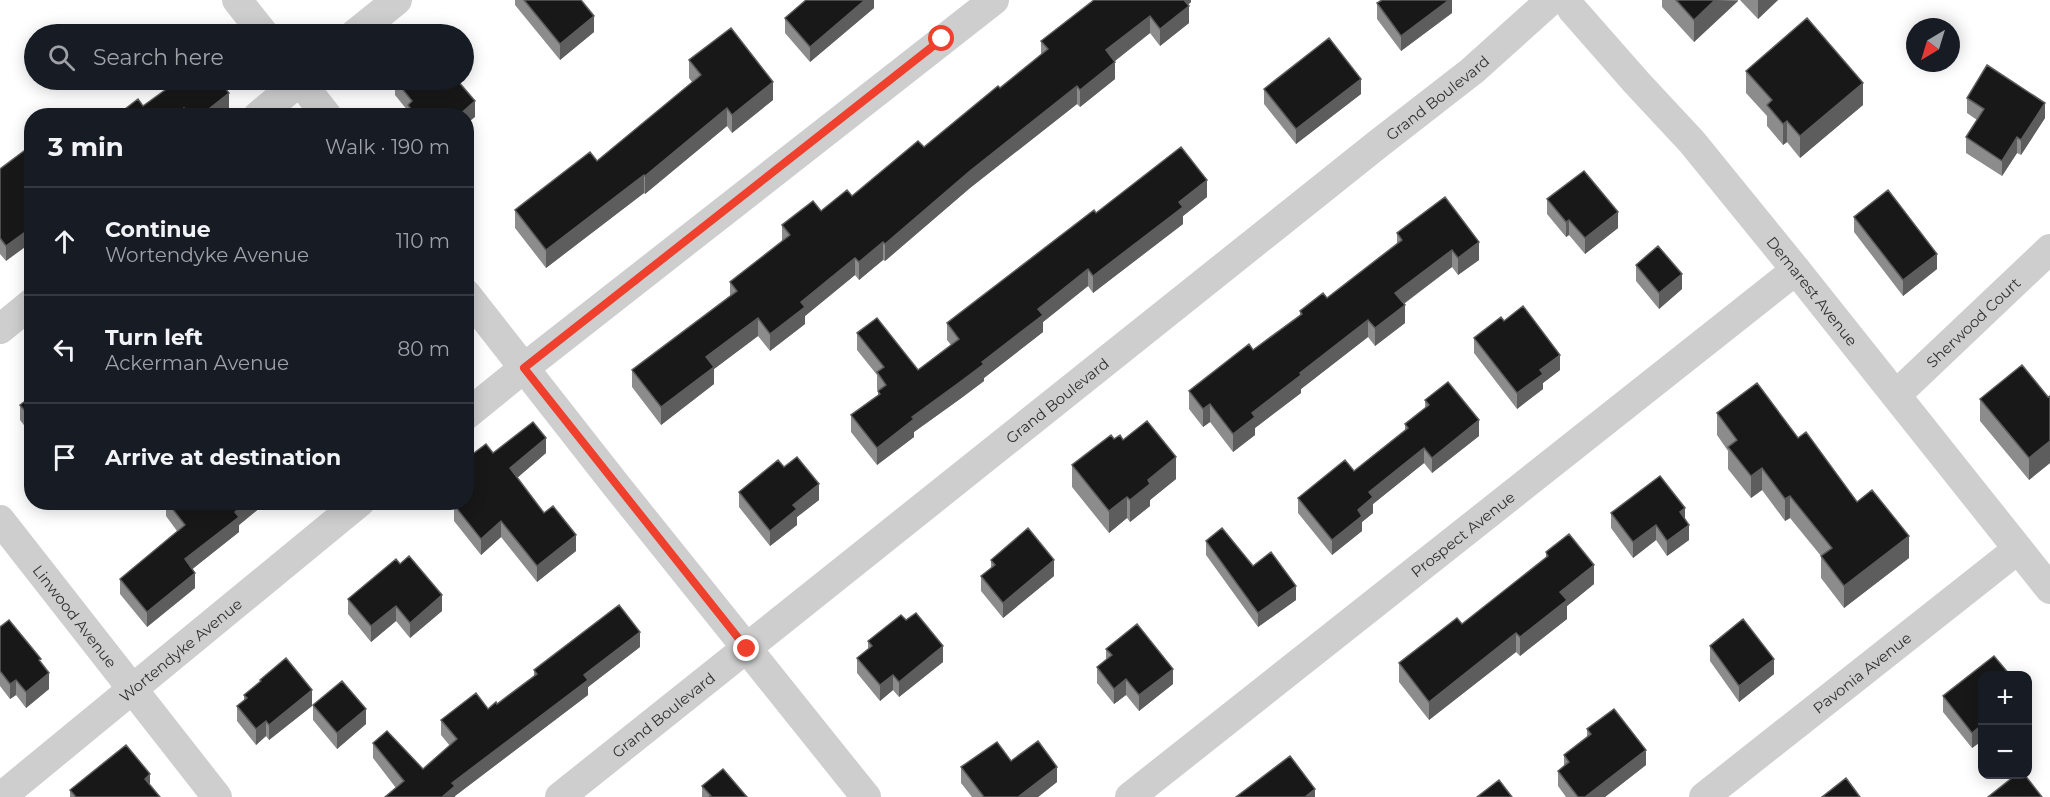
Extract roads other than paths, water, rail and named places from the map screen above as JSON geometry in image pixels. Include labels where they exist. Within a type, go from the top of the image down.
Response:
[{"type":"street","points":[[237,0],[256,24]]},
{"type":"street","points":[[368,24],[397,0]]},
{"type":"street","points":[[474,409],[994,0]]},
{"type":"street","name":"Grand Boulevard","points":[[560,797],[1368,151],[1472,71],[1551,0]]},
{"type":"street","name":"Demarest Avenue","points":[[1567,0],[1572,9],[1637,84],[1692,142],[2050,589]]},
{"type":"street","points":[[267,108],[288,90]]},
{"type":"street","points":[[308,90],[321,108]]},
{"type":"street","name":"Sherwood Court","points":[[1896,395],[2050,249]]},
{"type":"street","name":"Prospect Avenue","points":[[1130,797],[1796,270]]},
{"type":"street","points":[[474,304],[866,797]]},
{"type":"street","points":[[0,329],[24,310]]},
{"type":"street","name":"Wortendyke Avenue","points":[[1,797],[350,510]]},
{"type":"street","name":"Linwood Avenue","points":[[0,520],[218,797]]},
{"type":"street","name":"Pavonia Avenue","points":[[1704,797],[2018,549]]}]
